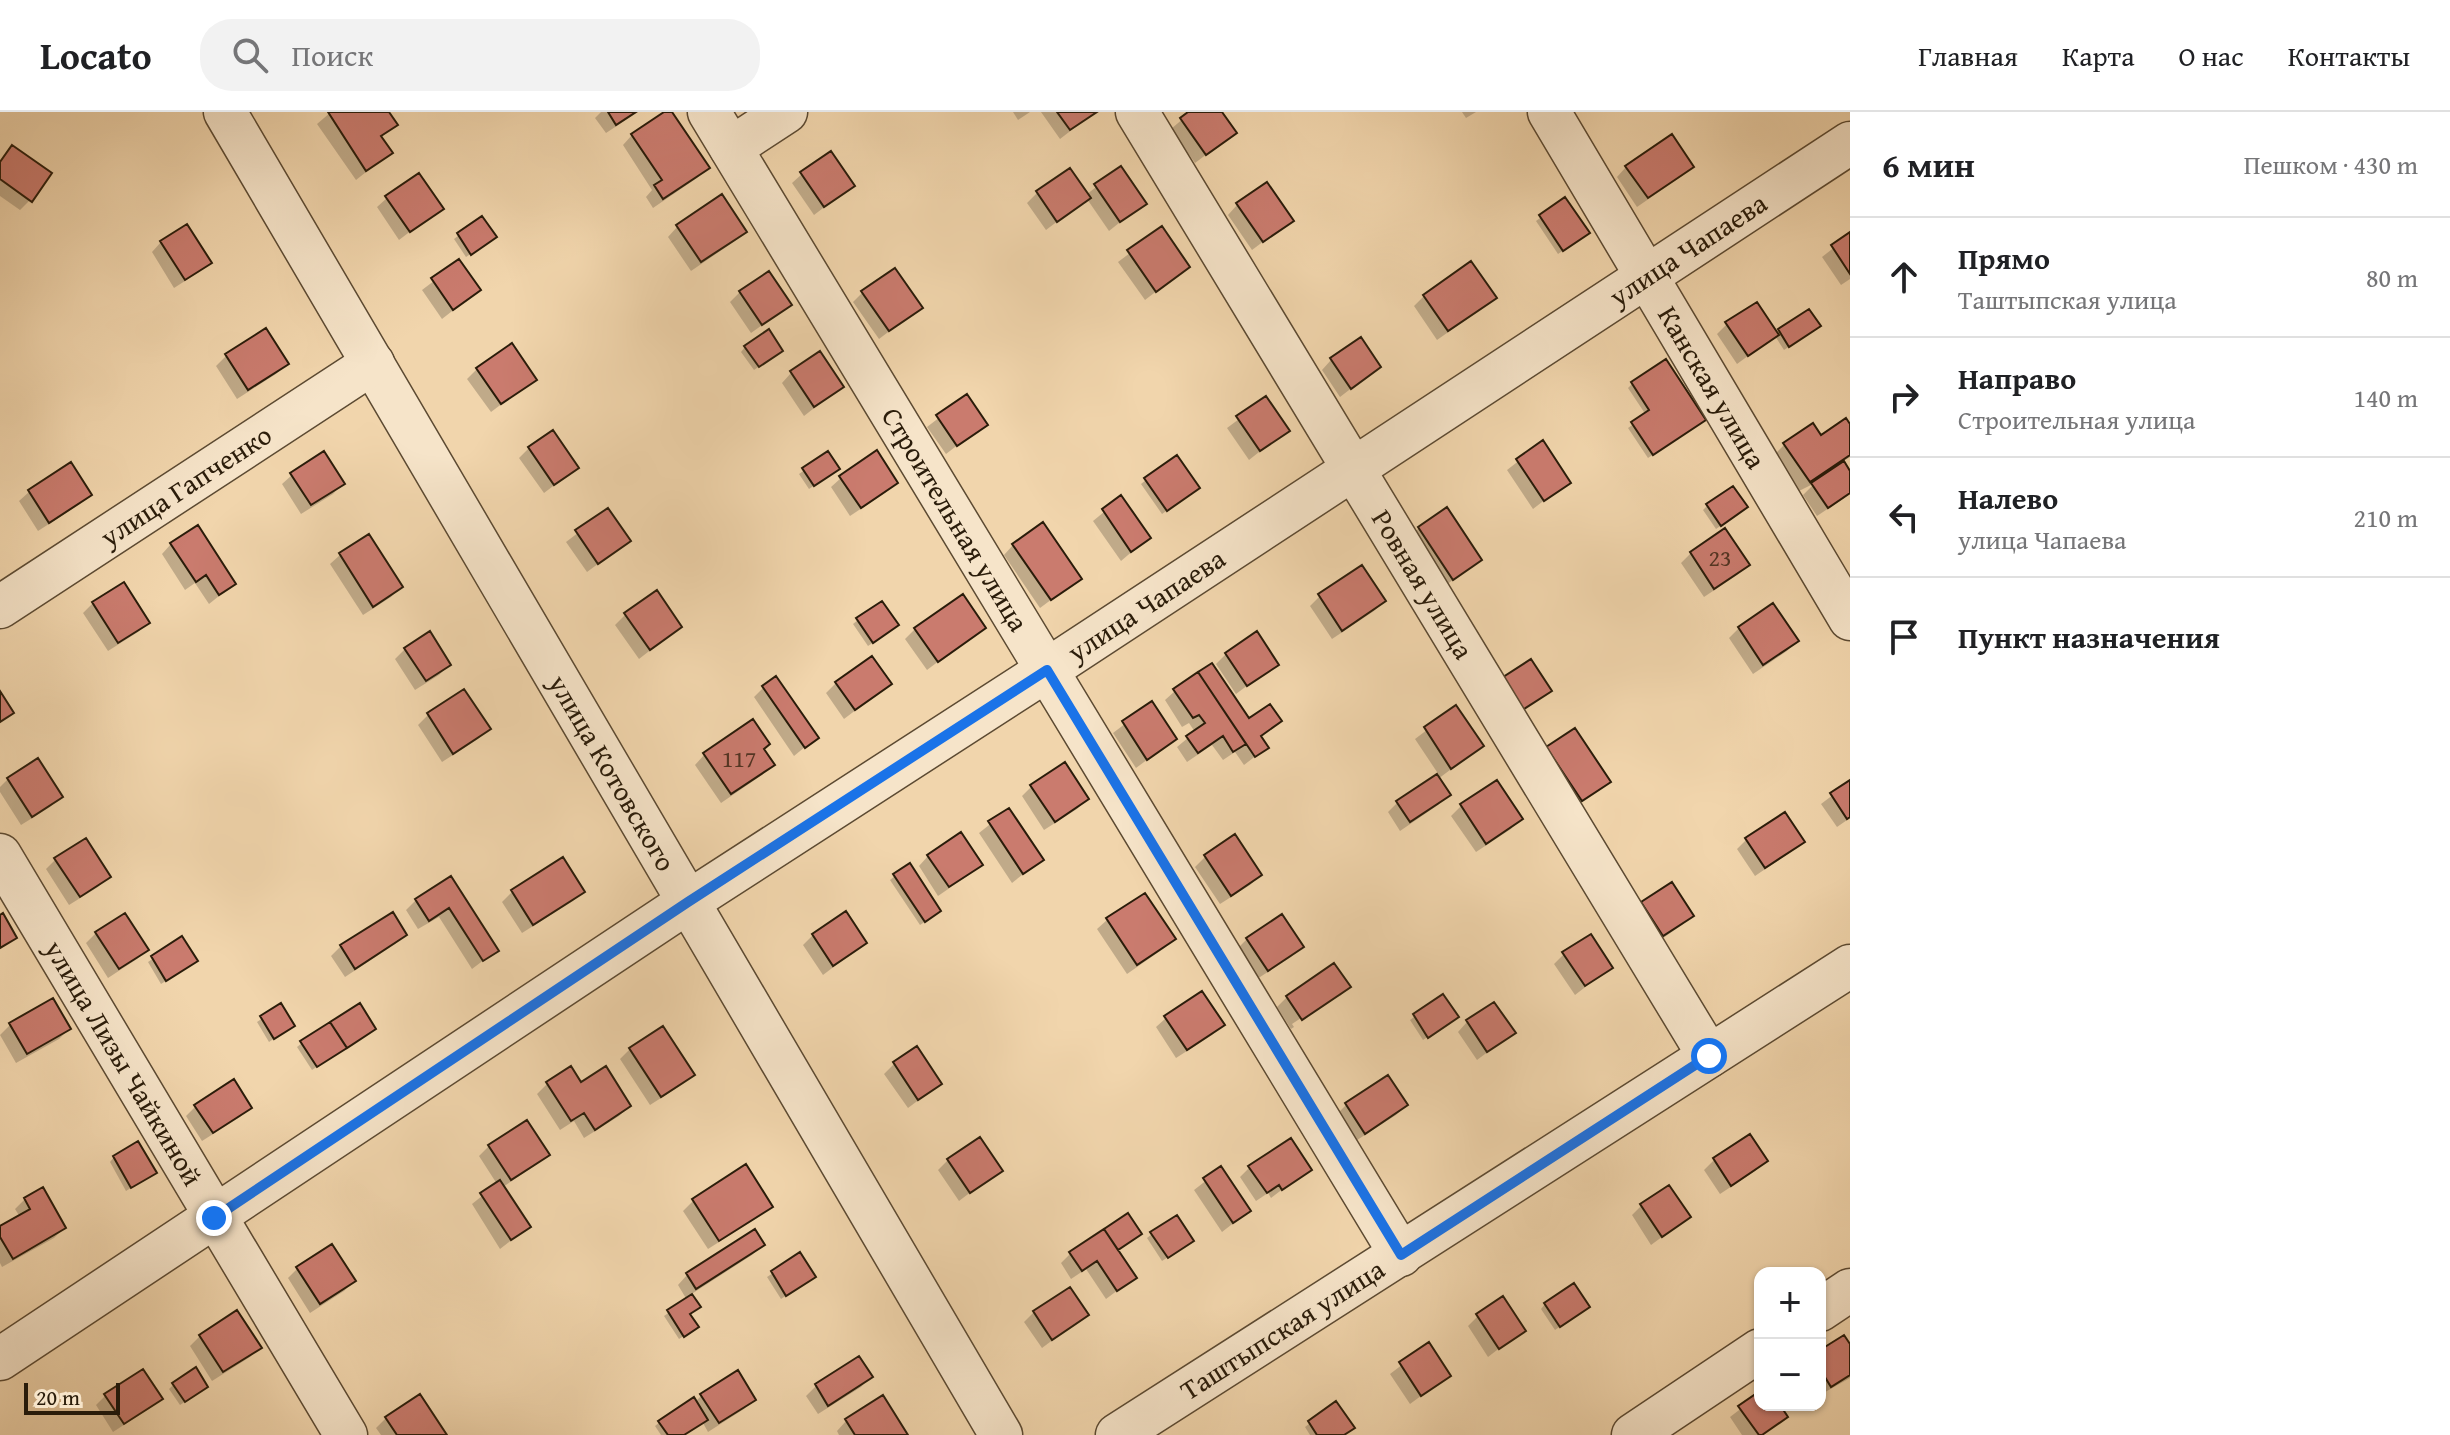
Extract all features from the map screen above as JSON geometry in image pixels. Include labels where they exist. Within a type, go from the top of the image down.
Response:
[{"type":"street","name":"улица Котовского","points":[[225,112],[1001,1435]]},
{"type":"street","name":"Строительная улица","points":[[709,112],[1401,1255]]},
{"type":"street","points":[[731,148],[786,112]]},
{"type":"street","name":"Ровная улица","points":[[1137,112],[1709,1056]]},
{"type":"street","name":"Канская улица","points":[[1549,112],[1850,619]]},
{"type":"street","name":"улица Чапаева","points":[[0,1359],[688,902],[1850,143]]},
{"type":"street","name":"улица Гапченко","points":[[0,607],[373,363]]},
{"type":"street","name":"улица Лизы Чайкиной","points":[[0,855],[346,1435]]},
{"type":"street","name":"Таштыпская улица","points":[[1117,1435],[1850,966]]},
{"type":"street","points":[[1826,1306],[1850,1290]]},
{"type":"street","points":[[1633,1435],[1754,1354]]},
{"type":"building","points":[[328,112],[389,112],[398,125],[381,136],[393,153],[366,171]]},
{"type":"building","points":[[608,112],[636,112],[616,125]]},
{"type":"building","points":[[664,112],[672,112],[710,168],[663,199],[654,185],[662,180],[631,134]]},
{"type":"building","points":[[1057,112],[1097,112],[1070,130]]},
{"type":"building","points":[[1188,112],[1222,112],[1237,133],[1206,155],[1180,118]]},
{"type":"building","points":[[1672,134],[1694,167],[1648,198],[1625,166]]},
{"type":"building","points":[[12,145],[52,173],[32,202],[0,179],[0,162]]},
{"type":"building","points":[[831,151],[855,186],[824,207],[800,172]]},
{"type":"building","points":[[1121,166],[1147,204],[1120,222],[1094,184]]},
{"type":"building","points":[[1070,168],[1091,198],[1057,222],[1036,191]]},
{"type":"building","points":[[419,173],[444,209],[410,232],[385,196]]},
{"type":"building","points":[[1267,182],[1294,221],[1263,242],[1236,203]]},
{"type":"building","points":[[722,194],[747,232],[701,262],[676,225]]},
{"type":"building","points":[[1565,197],[1590,233],[1563,251],[1539,215]]},
{"type":"building","points":[[482,216],[497,237],[471,255],[457,233]]},
{"type":"building","points":[[187,224],[212,263],[185,280],[160,241]]},
{"type":"building","points":[[1162,226],[1190,267],[1156,292],[1127,250]]},
{"type":"building","points":[[1850,232],[1850,274],[1831,245]]},
{"type":"building","points":[[459,259],[481,290],[453,310],[431,278]]},
{"type":"building","points":[[1471,261],[1497,298],[1448,331],[1423,295]]},
{"type":"building","points":[[895,268],[923,308],[889,331],[861,291]]},
{"type":"building","points":[[769,271],[792,305],[762,325],[739,291]]},
{"type":"building","points":[[1757,302],[1779,335],[1748,356],[1725,322]]},
{"type":"building","points":[[1809,309],[1821,326],[1789,347],[1778,329]]},
{"type":"building","points":[[266,328],[289,364],[248,390],[225,354]]},
{"type":"building","points":[[769,329],[783,351],[759,367],[744,346]]},
{"type":"building","points":[[1361,337],[1381,367],[1351,389],[1330,358]]},
{"type":"building","points":[[512,343],[537,380],[501,404],[476,368]]},
{"type":"building","points":[[820,351],[844,387],[814,407],[790,371]]},
{"type":"building","points":[[1666,359],[1706,420],[1653,455],[1631,422],[1649,410],[1631,382]]},
{"type":"building","points":[[967,394],[988,425],[957,446],[936,415]]},
{"type":"building","points":[[1266,396],[1290,431],[1260,451],[1236,416]]},
{"type":"building","points":[[1846,418],[1850,424],[1850,455],[1810,482],[1783,443],[1813,423],[1821,435]]},
{"type":"building","points":[[553,430],[579,468],[554,485],[528,447]]},
{"type":"building","points":[[1543,440],[1571,483],[1544,501],[1516,459]]},
{"type":"building","points":[[877,450],[898,483],[861,508],[839,476]]},
{"type":"building","points":[[324,451],[345,484],[311,505],[290,473]]},
{"type":"building","points":[[828,451],[840,469],[814,486],[802,468]]},
{"type":"building","points":[[1177,455],[1200,488],[1167,511],[1144,478]]},
{"type":"building","points":[[1844,461],[1850,471],[1850,493],[1828,508],[1811,483]]},
{"type":"building","points":[[71,462],[92,495],[49,523],[28,490]]},
{"type":"building","points":[[1733,486],[1748,507],[1721,526],[1706,504]]},
{"type":"building","points":[[1121,495],[1151,538],[1131,552],[1102,509]]},
{"type":"building","points":[[1447,507],[1482,560],[1453,580],[1418,527]]},
{"type":"building","points":[[608,508],[631,541],[598,564],[575,530]]},
{"type":"building","points":[[1043,522],[1082,579],[1051,600],[1012,544]]},
{"type":"building","points":[[198,525],[236,584],[219,595],[206,575],[196,582],[170,543]]},
{"type":"building","points":[[1725,528],[1750,565],[1714,589],[1690,552]]},
{"type":"building","points":[[369,534],[403,587],[373,607],[339,553]]},
{"type":"building","points":[[1362,565],[1386,601],[1342,631],[1318,594]]},
{"type":"building","points":[[124,582],[150,623],[118,643],[92,602]]},
{"type":"building","points":[[657,590],[682,627],[650,650],[624,613]]},
{"type":"building","points":[[963,594],[986,628],[938,662],[914,628]]},
{"type":"building","points":[[882,601],[899,625],[873,643],[856,618]]},
{"type":"building","points":[[1773,603],[1799,641],[1763,665],[1738,627]]},
{"type":"building","points":[[430,631],[451,665],[426,681],[404,648]]},
{"type":"building","points":[[1257,631],[1279,665],[1247,686],[1225,653]]},
{"type":"building","points":[[872,656],[892,684],[855,710],[835,682]]},
{"type":"building","points":[[1531,659],[1552,691],[1521,711],[1500,679]]},
{"type":"building","points":[[1212,663],[1249,718],[1270,704],[1282,721],[1261,736],[1269,748],[1255,757],[1198,672]]},
{"type":"building","points":[[1198,672],[1246,744],[1233,752],[1223,736],[1198,753],[1186,736],[1205,723],[1199,715],[1193,718],[1173,689]]},
{"type":"building","points":[[776,676],[819,738],[805,748],[762,686]]},
{"type":"building","points":[[464,689],[491,729],[453,754],[427,713]]},
{"type":"building","points":[[0,691],[14,713],[0,722]]},
{"type":"building","points":[[1152,701],[1177,739],[1147,760],[1122,721]]},
{"type":"building","points":[[1456,705],[1484,746],[1451,769],[1424,727]]},
{"type":"building","points":[[753,719],[770,744],[764,749],[775,765],[731,794],[703,753]]},
{"type":"building","points":[[1575,728],[1611,782],[1582,801],[1546,747]]},
{"type":"building","points":[[38,758],[63,797],[32,817],[7,778]]},
{"type":"building","points":[[1065,762],[1089,799],[1055,822],[1030,785]]},
{"type":"building","points":[[1437,774],[1451,795],[1410,822],[1396,801]]},
{"type":"building","points":[[1497,780],[1523,819],[1486,844],[1460,804]]},
{"type":"building","points":[[1850,780],[1850,817],[1847,819],[1830,793]]},
{"type":"building","points":[[1009,808],[1044,860],[1023,874],[988,821]]},
{"type":"building","points":[[1785,812],[1805,842],[1765,868],[1745,838]]},
{"type":"building","points":[[961,832],[983,865],[949,887],[927,855]]},
{"type":"building","points":[[1235,834],[1262,875],[1231,896],[1204,855]]},
{"type":"building","points":[[86,838],[111,877],[80,897],[54,858]]},
{"type":"building","points":[[563,857],[585,892],[533,925],[511,890]]},
{"type":"building","points":[[910,863],[941,911],[925,922],[893,874]]},
{"type":"building","points":[[451,876],[499,951],[483,961],[449,908],[429,921],[415,899]]},
{"type":"building","points":[[1672,882],[1694,916],[1663,936],[1641,902]]},
{"type":"building","points":[[1145,893],[1176,939],[1137,965],[1106,918]]},
{"type":"building","points":[[846,911],[867,943],[833,966],[812,934]]},
{"type":"building","points":[[393,912],[407,935],[355,969],[340,945]]},
{"type":"building","points":[[3,913],[17,938],[0,948],[0,915]]},
{"type":"building","points":[[125,913],[149,950],[119,969],[95,932]]},
{"type":"building","points":[[1282,914],[1304,947],[1268,971],[1246,938]]},
{"type":"building","points":[[1591,934],[1613,968],[1585,986],[1562,952]]},
{"type":"building","points":[[182,936],[198,961],[166,981],[151,956]]},
{"type":"building","points":[[1334,963],[1351,987],[1302,1020],[1286,996]]},
{"type":"building","points":[[1202,991],[1225,1025],[1187,1050],[1164,1016]]},
{"type":"building","points":[[1443,994],[1459,1017],[1428,1038],[1413,1014]]},
{"type":"building","points":[[53,998],[71,1029],[27,1054],[9,1023]]},
{"type":"building","points":[[1494,1002],[1516,1033],[1487,1052],[1466,1020]]},
{"type":"building","points":[[281,1003],[295,1026],[274,1039],[260,1016]]},
{"type":"building","points":[[360,1003],[376,1029],[347,1048],[330,1022]]},
{"type":"building","points":[[330,1022],[347,1048],[317,1067],[300,1041]]},
{"type":"building","points":[[663,1026],[695,1075],[661,1097],[629,1048]]},
{"type":"building","points":[[917,1046],[942,1084],[918,1100],[893,1062]]},
{"type":"building","points":[[571,1066],[581,1082],[606,1066],[631,1106],[595,1130],[584,1113],[571,1121],[546,1082]]},
{"type":"building","points":[[1388,1075],[1408,1105],[1365,1134],[1345,1103]]},
{"type":"building","points":[[234,1079],[252,1108],[213,1133],[194,1105]]},
{"type":"building","points":[[527,1120],[550,1155],[511,1180],[488,1145]]},
{"type":"building","points":[[1750,1134],[1768,1161],[1731,1186],[1713,1158]]},
{"type":"building","points":[[980,1137],[1003,1171],[970,1193],[947,1159]]},
{"type":"building","points":[[1291,1138],[1312,1170],[1282,1190],[1279,1185],[1267,1193],[1248,1166]]},
{"type":"building","points":[[138,1141],[157,1173],[131,1188],[113,1156]]},
{"type":"building","points":[[746,1164],[773,1207],[719,1241],[692,1199]]},
{"type":"building","points":[[1221,1166],[1251,1211],[1233,1223],[1203,1178]]},
{"type":"building","points":[[500,1180],[531,1227],[511,1240],[480,1193]]},
{"type":"building","points":[[1669,1185],[1691,1217],[1662,1237],[1640,1204]]},
{"type":"building","points":[[43,1187],[66,1228],[13,1259],[0,1237],[0,1226],[30,1209],[24,1198]]},
{"type":"building","points":[[1128,1213],[1142,1234],[1118,1250],[1104,1229]]},
{"type":"building","points":[[1177,1215],[1194,1241],[1168,1258],[1150,1232]]},
{"type":"building","points":[[755,1229],[765,1245],[696,1289],[686,1273]]},
{"type":"building","points":[[1104,1229],[1137,1278],[1117,1291],[1097,1261],[1082,1271],[1069,1252]]},
{"type":"building","points":[[332,1244],[356,1281],[320,1304],[296,1267]]},
{"type":"building","points":[[800,1252],[816,1277],[786,1296],[771,1271]]},
{"type":"building","points":[[1574,1283],[1590,1307],[1560,1327],[1544,1303]]},
{"type":"building","points":[[1070,1287],[1089,1315],[1052,1340],[1033,1311]]},
{"type":"building","points":[[692,1294],[701,1307],[690,1314],[699,1327],[684,1337],[667,1310]]},
{"type":"building","points":[[1503,1296],[1526,1331],[1499,1349],[1476,1314]]},
{"type":"building","points":[[237,1310],[262,1348],[223,1372],[199,1335]]},
{"type":"building","points":[[1844,1335],[1850,1344],[1850,1375],[1831,1387],[1826,1379],[1826,1346]]},
{"type":"building","points":[[1429,1342],[1451,1376],[1421,1396],[1399,1362]]},
{"type":"building","points":[[859,1356],[873,1377],[828,1406],[815,1384]]},
{"type":"building","points":[[196,1367],[208,1387],[185,1402],[172,1383]]},
{"type":"building","points":[[143,1369],[163,1399],[124,1424],[104,1394]]},
{"type":"building","points":[[738,1370],[756,1400],[719,1423],[700,1394]]},
{"type":"building","points":[[420,1394],[447,1435],[397,1435],[385,1417]]},
{"type":"building","points":[[883,1395],[908,1435],[855,1435],[845,1419]]},
{"type":"building","points":[[1754,1395],[1754,1411],[1784,1411],[1788,1417],[1759,1435],[1738,1406]]},
{"type":"building","points":[[694,1397],[708,1420],[684,1435],[668,1435],[658,1421]]},
{"type":"building","points":[[1336,1401],[1355,1428],[1344,1435],[1317,1435],[1308,1421]]},
{"type":"route","points":[[214,1218],[688,902],[1047,670],[1401,1255],[1709,1056]]}]
